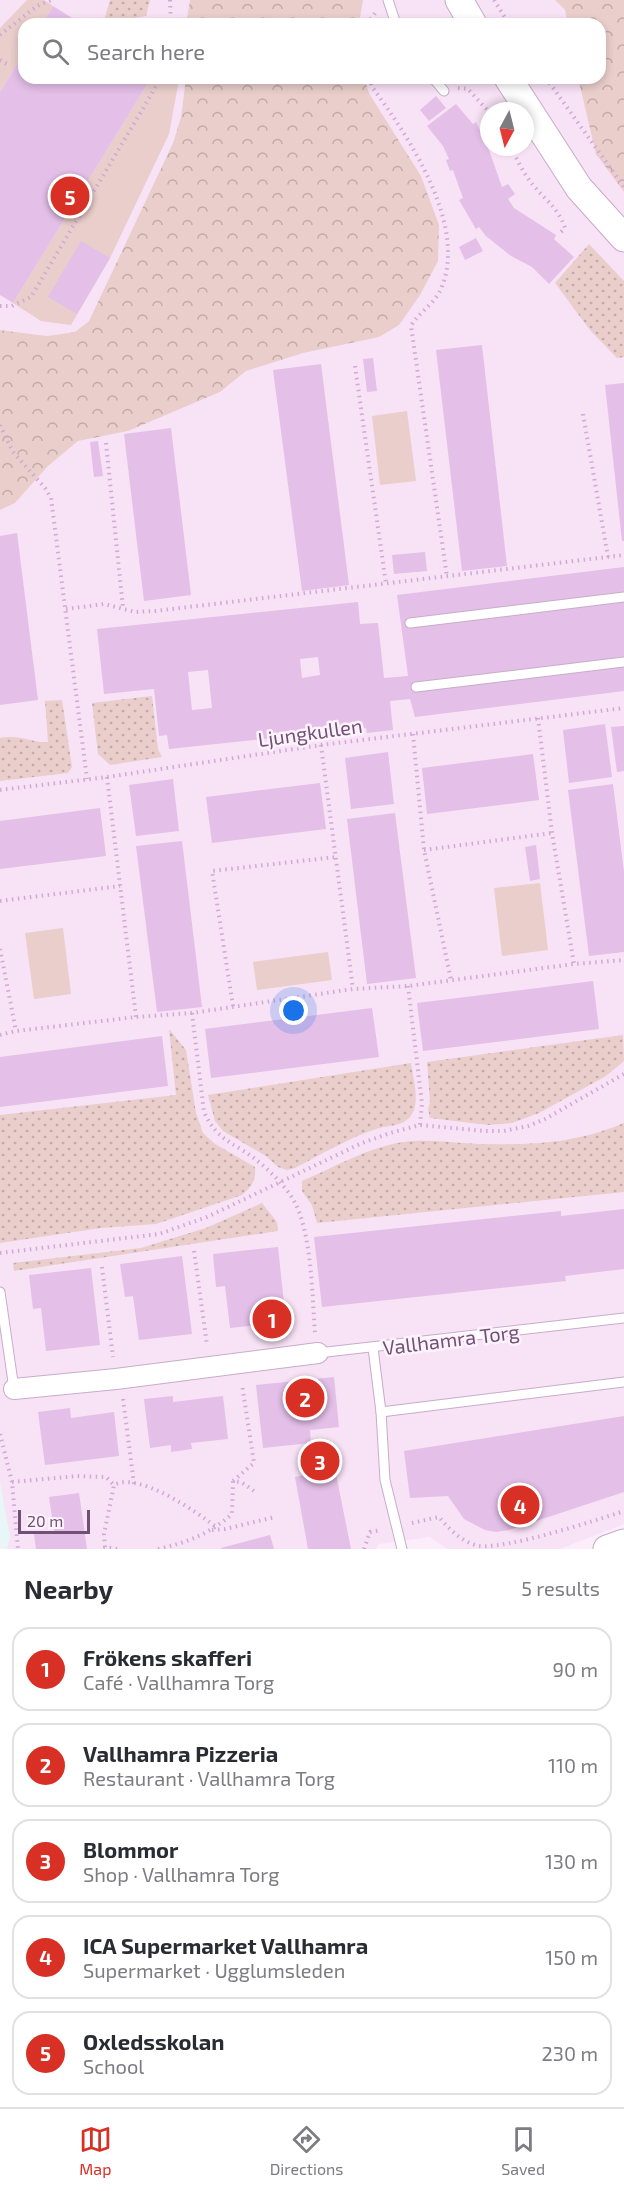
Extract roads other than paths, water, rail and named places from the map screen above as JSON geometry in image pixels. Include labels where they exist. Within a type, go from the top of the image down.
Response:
[{"type":"street","points":[[459,0],[470,18]]},
{"type":"street","points":[[512,84],[579,188],[624,238]]},
{"type":"street","points":[[14,1389],[116,1379],[318,1353]]},
{"type":"street","points":[[607,1549],[624,1543]]},
{"type":"lane","points":[[388,0],[394,18]]},
{"type":"lane","points":[[438,84],[444,90]]},
{"type":"lane","points":[[410,623],[624,597]]},
{"type":"lane","points":[[416,687],[624,662]]},
{"type":"lane","points":[[0,1292],[14,1389]]},
{"type":"lane","name":"Vallhamra Torg","points":[[402,1549],[385,1480],[381,1412],[373,1348],[624,1318]]},
{"type":"lane","points":[[318,1353],[373,1348]]},
{"type":"lane","points":[[381,1412],[624,1382]]},
{"type":"place","name":"Oxledsskolan","points":[[70,196]]},
{"type":"place","name":"Frökens skafferi","points":[[272,1319]]},
{"type":"place","name":"Vallhamra Pizzeria","points":[[305,1398]]},
{"type":"place","name":"Blommor","points":[[320,1461]]},
{"type":"place","name":"ICA Supermarket Vallhamra","points":[[520,1505]]}]
